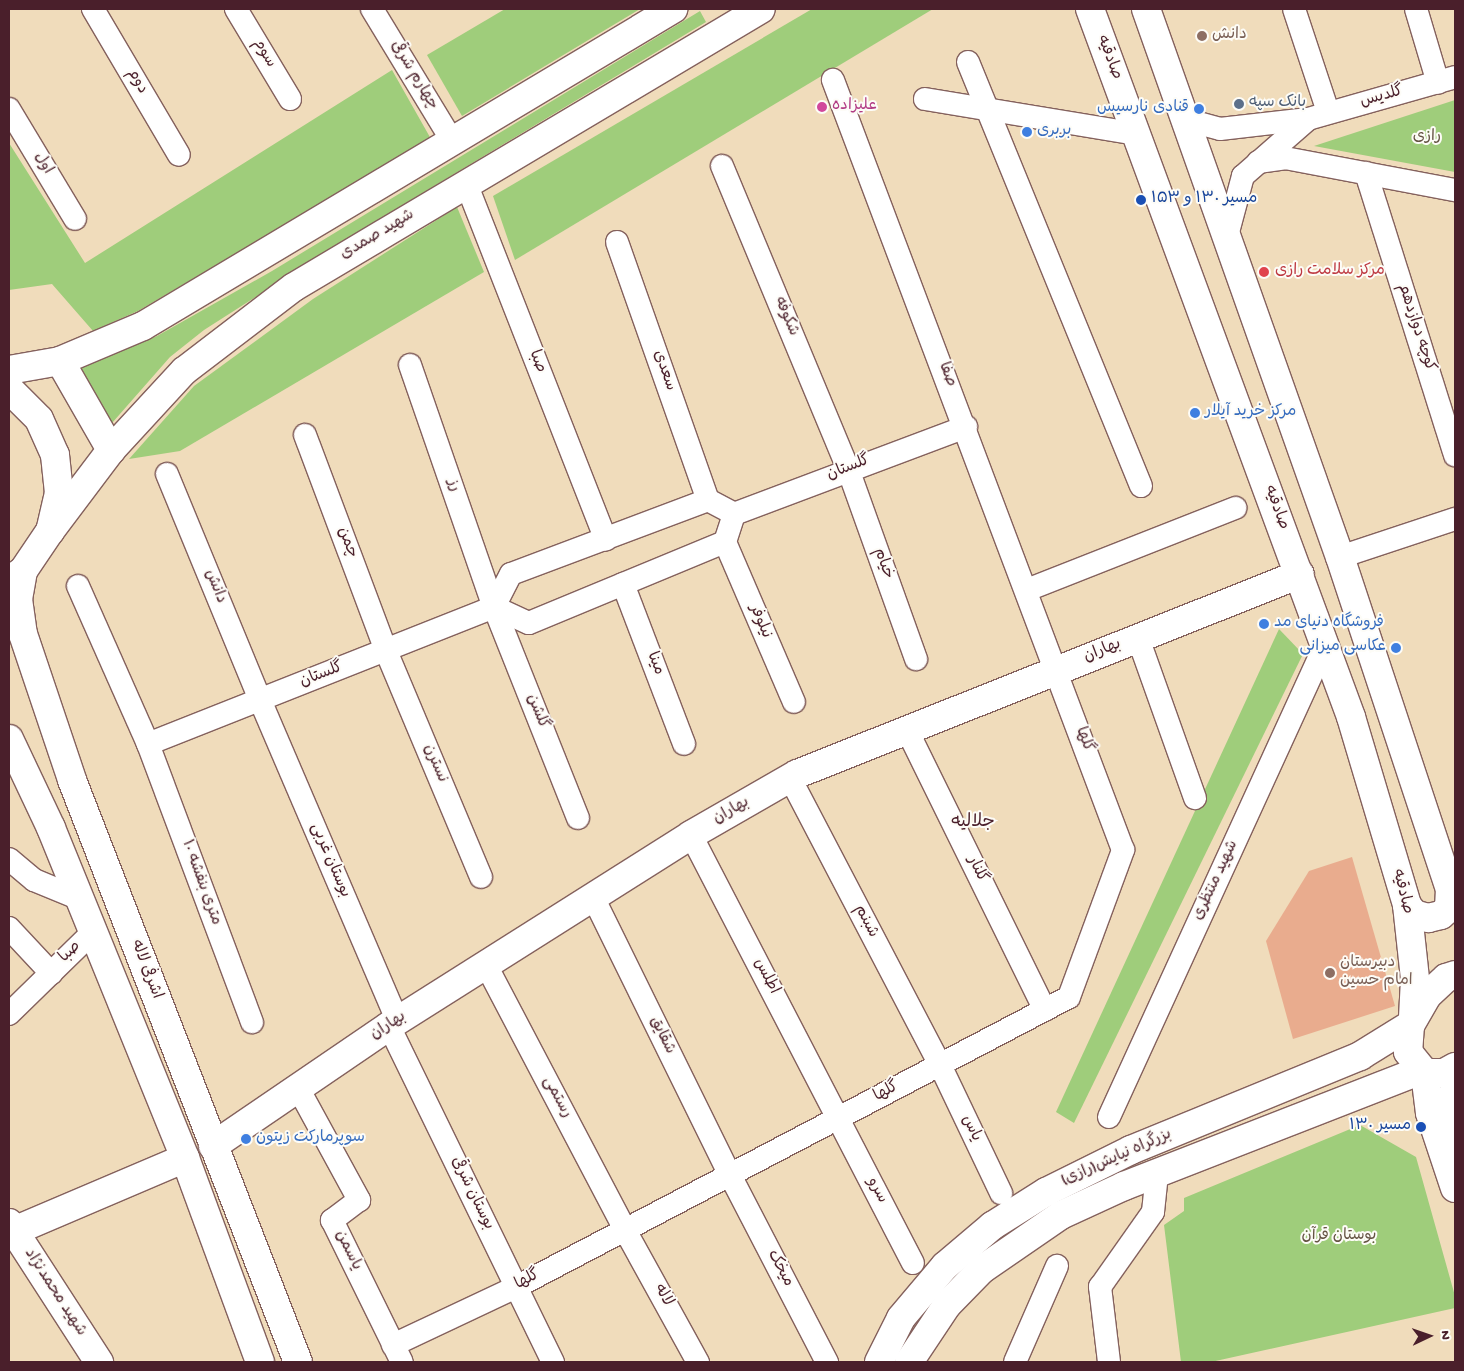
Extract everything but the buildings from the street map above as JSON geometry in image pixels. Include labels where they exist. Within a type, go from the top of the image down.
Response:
[{"type":"main road","points":[[9,370],[60,361],[143,326],[673,9]]},
{"type":"main road","name":"شهید صمدی","points":[[16,576],[111,450],[184,371],[294,287],[466,183],[732,16],[761,9]]},
{"type":"main road","name":"صادقیه","points":[[1090,9],[1300,574],[1351,717],[1407,905],[1415,979],[1408,1052],[1423,1071]]},
{"type":"main road","points":[[1146,9],[1187,120],[1340,557],[1453,898],[1449,908],[1441,915],[1428,918],[1414,914],[1407,905]]},
{"type":"main road","points":[[60,361],[111,450]]},
{"type":"main road","points":[[9,389],[39,419],[55,455],[59,493],[50,531]]},
{"type":"main road","name":"بهاران","points":[[214,1146],[393,1024],[692,835],[790,778],[1300,574]]},
{"type":"main road","name":"اشرفی لاله","points":[[16,576],[23,634],[72,780],[298,1362]]},
{"type":"main road","points":[[9,739],[51,828],[92,933],[185,1158],[260,1362]]},
{"type":"main road","points":[[1412,1022],[1426,996],[1446,978],[1455,975]]},
{"type":"main road","name":"بزرگراه نیایش(رازی)","points":[[879,1362],[901,1318],[945,1266],[992,1226],[1046,1192],[1131,1150],[1360,1056],[1412,1022]]},
{"type":"main road","name":"بزرگراه نیایش(رازی)","points":[[909,1362],[946,1305],[981,1270],[1061,1215],[1157,1174],[1423,1071],[1444,1073],[1455,1067]]},
{"type":"main road","points":[[1423,1071],[1430,1113],[1452,1178]]},
{"type":"main road","points":[[1452,1178],[1450,1112],[1455,1088]]},
{"type":"main road","points":[[12,1227],[185,1158]]},
{"type":"main road","name":"شهید محمدنژاد","points":[[12,1227],[100,1362]]},
{"type":"street","name":"دوم","points":[[92,9],[178,155]]},
{"type":"street","name":"سوم","points":[[236,9],[290,99]]},
{"type":"street","name":"چهارم شرقی","points":[[372,9],[453,142]]},
{"type":"street","points":[[1227,236],[1243,176],[1258,162],[1318,116],[1294,9]]},
{"type":"street","points":[[1416,9],[1447,80]]},
{"type":"street","points":[[968,62],[985,109],[1141,486]]},
{"type":"street","name":"صفا","points":[[833,80],[1058,670]]},
{"type":"street","name":"گلدیس","points":[[1187,120],[1220,129],[1318,116],[1447,80]]},
{"type":"street","points":[[925,99],[1136,134]]},
{"type":"street","name":"اول","points":[[9,109],[75,219]]},
{"type":"street","points":[[1258,162],[1285,158],[1455,190]]},
{"type":"street","name":"شکوفه","points":[[722,166],[848,469]]},
{"type":"street","name":"کوچه دوازدهم","points":[[1366,173],[1455,455]]},
{"type":"street","name":"صبا","points":[[466,183],[606,540]]},
{"type":"street","name":"سعدی","points":[[618,242],[708,500]]},
{"type":"street","name":"رز","points":[[410,365],[494,607]]},
{"type":"street","name":"گلستان","points":[[734,514],[848,469],[966,427]]},
{"type":"street","name":"چمن","points":[[305,435],[386,651]]},
{"type":"street","name":"خیام","points":[[848,469],[916,659]]},
{"type":"street","name":"دانش","points":[[168,474],[260,700]]},
{"type":"street","points":[[708,500],[734,514],[725,542],[529,623],[494,607],[511,574],[606,540],[708,500]]},
{"type":"street","points":[[1027,590],[1234,508]]},
{"type":"street","points":[[1340,557],[1455,519]]},
{"type":"street","name":"نیلوفر","points":[[725,542],[794,702]]},
{"type":"street","name":"مینا","points":[[623,584],[684,744]]},
{"type":"street","name":"۱۰ متری بنفشه","points":[[78,586],[148,744],[252,1022]]},
{"type":"street","name":"گلستان","points":[[148,744],[494,607]]},
{"type":"street","name":"گلشن","points":[[494,607],[578,818]]},
{"type":"street","points":[[1138,638],[1196,798]]},
{"type":"street","name":"شهید منتظری","points":[[1109,1117],[1326,645]]},
{"type":"street","name":"نسترن","points":[[386,651],[481,877]]},
{"type":"street","name":"گلها","points":[[398,1354],[625,1230],[1069,998],[1123,850],[1058,670]]},
{"type":"street","name":"بوستان غربی","points":[[260,700],[393,1024]]},
{"type":"street","name":"گلنار","points":[[907,730],[1045,1010]]},
{"type":"street","name":"شبنم","points":[[790,778],[940,1065]]},
{"type":"street","name":"اطلس","points":[[692,835],[839,1118]]},
{"type":"street","points":[[9,859],[34,880],[80,899]]},
{"type":"street","name":"شقایق","points":[[593,897],[730,1175]]},
{"type":"street","name":"صبا","points":[[9,928],[51,973]]},
{"type":"street","name":"صبا","points":[[9,1014],[92,933]]},
{"type":"street","name":"رستمی","points":[[486,965],[625,1230]]},
{"type":"street","name":"بوستان شرقی","points":[[393,1024],[516,1288],[553,1362]]},
{"type":"street","name":"یاس","points":[[940,1065],[1001,1193]]},
{"type":"street","name":"یاسمن","points":[[298,1088],[359,1200],[332,1220],[398,1354]]},
{"type":"street","name":"سرو","points":[[839,1118],[913,1263]]},
{"type":"street","points":[[1109,1362],[1100,1287],[1153,1212],[1157,1174]]},
{"type":"street","name":"میخک","points":[[730,1175],[827,1362]]},
{"type":"street","name":"لاله","points":[[625,1230],[698,1362]]},
{"type":"street","points":[[1016,1362],[1057,1266]]},
{"type":"green space","points":[[505,9],[640,9],[462,116],[427,55]]},
{"type":"green space","points":[[812,9],[933,9],[515,260],[493,196]]},
{"type":"green space","points":[[700,11],[706,22],[335,246],[204,330],[170,357],[105,431],[72,371],[157,336],[272,271]]},
{"type":"green space","points":[[392,70],[431,139],[138,311],[93,331],[52,284],[9,290],[9,143],[85,263]]},
{"type":"green space","name":"رازی","points":[[1455,100],[1455,172],[1314,146]]},
{"type":"green space","points":[[457,207],[484,272],[180,451],[129,459],[194,386],[313,299]]},
{"type":"green space","points":[[1279,629],[1303,654],[1074,1123],[1056,1112]]},
{"type":"green space","name":"بوستان قرآن","points":[[1360,1125],[1416,1157],[1455,1296],[1455,1308],[1211,1362],[1181,1362],[1164,1225],[1184,1211],[1184,1198]]},
{"type":"place","name":"دانش","points":[[1202,36]]},
{"type":"place","name":"بانک سپه","points":[[1239,104]]},
{"type":"place","name":"علیزاده","points":[[822,107]]},
{"type":"place","name":"قنادی نارسیس","points":[[1199,109]]},
{"type":"place","name":"بربری","points":[[1027,132]]},
{"type":"place","name":"مسیر ۱۳۰ و ۱۵۳","points":[[1141,200]]},
{"type":"place","name":"مرکز سلامت رازی","points":[[1264,272]]},
{"type":"place","name":"مرکز خرید آیلار","points":[[1195,413]]},
{"type":"place","name":"فروشگاه دنیای مد","points":[[1264,624]]},
{"type":"place","name":"عکاسی میزانی","points":[[1396,648]]},
{"type":"place","name":"دبیرستان امام حسین","points":[[1330,973]]},
{"type":"place","name":"مسیر ۱۳۰","points":[[1421,1127]]},
{"type":"place","name":"سوپرمارکت زیتون","points":[[246,1139]]},
{"type":"district","name":"جلالیه","points":[[973,823]]}]
